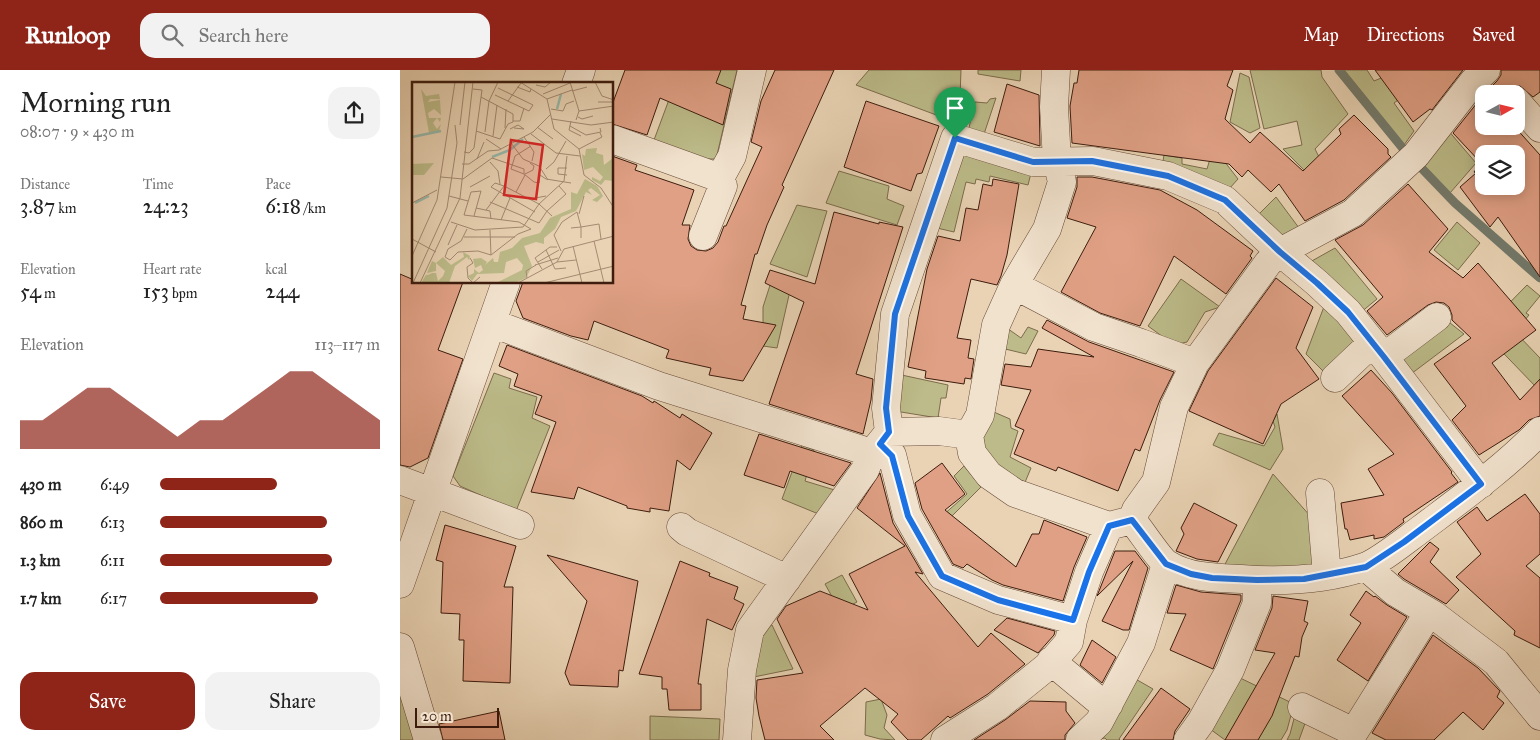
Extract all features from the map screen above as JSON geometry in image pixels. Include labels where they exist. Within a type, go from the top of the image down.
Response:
[{"type":"street","points":[[577,82],[581,70]]},
{"type":"street","points":[[703,236],[723,186],[720,178],[732,156],[752,70]]},
{"type":"street","points":[[1056,70],[1054,107],[1057,161],[1062,182],[1047,228],[1014,285],[996,325],[980,415],[969,435],[972,454],[989,475],[1015,493],[1120,523],[1166,564],[1191,574],[1212,578],[1257,580],[1304,579],[1366,567],[1404,542],[1481,484],[1540,431]]},
{"type":"street","points":[[945,740],[997,707],[1050,665],[1069,642],[1073,620],[1089,572],[1120,523],[1136,510],[1156,482],[1174,407],[1194,363],[1268,263],[1280,252],[1353,213],[1410,160],[1473,82],[1487,70],[1501,85]]},
{"type":"street","points":[[1525,111],[1540,128]]},
{"type":"street","points":[[737,740],[742,670],[750,630],[864,470],[880,443],[886,408],[895,314],[955,138],[1033,162],[1092,161],[1168,176],[1225,200],[1348,312],[1481,484]]},
{"type":"street","points":[[614,141],[720,178]]},
{"type":"street","points":[[400,584],[505,284]]},
{"type":"street","points":[[1014,285],[1094,327],[1194,363]]},
{"type":"street","points":[[1335,378],[1378,350],[1436,317]]},
{"type":"street","points":[[492,323],[659,386],[880,443],[939,432],[969,435]]},
{"type":"street","points":[[880,443],[892,456],[908,516],[942,576],[998,600],[1073,620]]},
{"type":"street","points":[[400,480],[520,526]]},
{"type":"street","points":[[1320,493],[1327,575]]},
{"type":"street","points":[[681,527],[687,532],[787,579]]},
{"type":"street","points":[[1080,740],[1099,722],[1141,642],[1166,564]]},
{"type":"street","points":[[1366,567],[1396,592],[1429,612],[1496,662],[1540,716]]},
{"type":"street","points":[[1188,740],[1201,722],[1230,670],[1257,603],[1257,580]]},
{"type":"street","points":[[1302,707],[1354,732],[1429,612]]},
{"type":"street","points":[[400,647],[428,740]]},
{"type":"street","points":[[1051,662],[1100,701],[1109,704]]},
{"type":"shaded area","points":[[680,70],[737,70],[716,159],[701,159],[654,140]]},
{"type":"shaded area","points":[[869,70],[961,70],[960,96],[947,119],[856,85]]},
{"type":"shaded area","points":[[978,70],[1021,70],[1020,81],[978,74]]},
{"type":"shaded area","points":[[1250,70],[1321,70],[1322,77],[1348,114],[1315,149],[1324,167],[1311,177],[1283,149],[1302,145],[1297,121],[1264,129]]},
{"type":"shaded area","points":[[1344,70],[1367,70],[1374,81],[1400,70],[1423,82],[1394,103],[1414,131],[1404,145]]},
{"type":"shaded area","points":[[1240,73],[1249,77],[1260,128],[1250,133],[1230,122]]},
{"type":"shaded area","points":[[996,98],[983,137],[968,132],[975,102],[987,103],[990,99]]},
{"type":"shaded area","points":[[1220,125],[1221,157],[1238,179],[1229,189],[1163,161],[1164,155],[1182,158],[1182,164],[1207,169]]},
{"type":"shaded area","points":[[1447,129],[1475,162],[1450,193],[1422,163]]},
{"type":"shaded area","points":[[960,150],[1032,169],[1028,185],[990,176],[989,182],[976,179],[975,184],[966,182],[954,232],[937,228]]},
{"type":"shaded area","points":[[839,171],[889,186],[887,199],[904,206],[897,225],[826,203]]},
{"type":"shaded area","points":[[1276,197],[1302,232],[1286,236],[1281,235],[1272,230],[1258,215]]},
{"type":"shaded area","points":[[797,205],[827,211],[807,277],[770,264]]},
{"type":"shaded area","points":[[1457,222],[1480,243],[1458,270],[1434,250]]},
{"type":"shaded area","points":[[1335,248],[1377,299],[1360,313],[1310,262]]},
{"type":"shaded area","points":[[773,276],[792,282],[777,348],[763,346],[763,307]]},
{"type":"shaded area","points":[[1181,279],[1220,307],[1205,312],[1187,342],[1174,345],[1148,326]]},
{"type":"shaded area","points":[[1527,285],[1540,296],[1526,313],[1529,315],[1515,332],[1540,358],[1540,383],[1536,387],[1482,331]]},
{"type":"shaded area","points":[[1325,304],[1342,324],[1357,347],[1328,376],[1306,354]]},
{"type":"shaded area","points":[[1445,319],[1464,334],[1411,374],[1399,358]]},
{"type":"shaded area","points":[[1004,326],[1021,338],[1028,327],[1038,331],[1026,354],[1001,348]]},
{"type":"shaded area","points":[[494,373],[511,379],[509,388],[537,397],[532,418],[550,426],[516,511],[460,486],[453,476]]},
{"type":"shaded area","points":[[897,374],[948,385],[946,398],[941,398],[938,418],[901,412],[897,407]]},
{"type":"shaded area","points":[[989,410],[1010,419],[1011,428],[1018,431],[1010,457],[1031,468],[1023,487],[994,469],[979,439]]},
{"type":"shaded area","points":[[1277,414],[1283,449],[1270,470],[1213,445],[1219,433],[1264,446],[1275,427],[1273,421]]},
{"type":"shaded area","points":[[802,445],[814,450],[805,481],[838,491],[821,515],[782,499]]},
{"type":"shaded area","points":[[964,466],[981,487],[946,522],[942,516],[967,494],[954,476]]},
{"type":"shaded area","points":[[1273,474],[1312,518],[1314,563],[1309,567],[1224,566]]},
{"type":"shaded area","points":[[842,575],[857,602],[840,611],[825,584]]},
{"type":"shaded area","points":[[772,625],[793,669],[749,678],[757,633]]},
{"type":"shaded area","points":[[1236,676],[1294,704],[1287,730],[1281,740],[1225,740],[1206,726]]},
{"type":"shaded area","points":[[1132,677],[1153,689],[1120,740],[1107,740],[1105,738],[1092,740]]},
{"type":"shaded area","points":[[400,678],[421,740],[400,740]]},
{"type":"shaded area","points":[[881,699],[887,715],[884,728],[895,740],[865,735],[866,702]]},
{"type":"shaded area","points":[[1296,711],[1307,718],[1299,740],[1287,740],[1290,734]]},
{"type":"shaded area","points":[[650,716],[720,719],[719,740],[650,740]]},
{"type":"building","points":[[625,70],[721,70],[716,83],[731,89],[723,125],[660,98],[647,135],[614,125],[614,100]]},
{"type":"building","points":[[775,70],[834,70],[782,185],[784,187],[767,225],[757,254],[755,254],[741,305],[746,306],[743,319],[776,325],[743,381],[709,375],[711,368],[666,358],[669,350],[594,321],[588,340],[571,336],[523,318],[516,301],[522,284],[614,284],[614,157],[637,165],[635,170],[694,190],[682,225],[690,225],[688,239],[691,246],[697,250],[706,251],[713,248],[718,242],[724,226],[726,226],[762,147],[751,142],[761,101]]},
{"type":"building","points":[[1079,70],[1233,70],[1227,86],[1233,90],[1225,119],[1250,143],[1260,132],[1303,171],[1341,134],[1339,129],[1354,115],[1388,149],[1388,154],[1391,157],[1344,200],[1305,221],[1279,184],[1271,192],[1248,170],[1242,177],[1229,164],[1072,143],[1070,106],[1074,83],[1077,83]]},
{"type":"building","points":[[1375,70],[1463,70],[1432,110],[1430,109],[1413,122]]},
{"type":"building","points":[[1501,70],[1540,70],[1540,92],[1533,97],[1525,90],[1525,85],[1493,85],[1501,75]]},
{"type":"building","points":[[1007,84],[1039,95],[1040,146],[994,132]]},
{"type":"building","points":[[866,101],[939,126],[922,173],[917,174],[911,191],[844,167]]},
{"type":"building","points":[[1475,105],[1475,135],[1522,135],[1540,155],[1540,277],[1498,217],[1490,227],[1460,187],[1475,174],[1475,195],[1525,195],[1525,145],[1475,145],[1475,157],[1453,133]]},
{"type":"building","points":[[1077,177],[1092,177],[1160,190],[1197,210],[1253,251],[1250,256],[1252,258],[1226,294],[1174,256],[1140,326],[1100,313],[1061,292],[1096,227],[1067,218],[1077,187]]},
{"type":"building","points":[[993,179],[1019,184],[1007,255],[997,285],[971,279],[957,338],[971,340],[968,358],[974,359],[971,379],[965,378],[964,384],[925,378],[926,371],[908,367],[927,269],[938,236],[960,241],[966,208],[978,210],[983,184],[992,186]]},
{"type":"building","points":[[1408,184],[1448,229],[1429,252],[1463,278],[1478,263],[1536,330],[1492,363],[1520,400],[1540,379],[1540,416],[1529,420],[1519,430],[1479,455],[1452,420],[1466,406],[1434,364],[1471,338],[1452,320],[1449,307],[1444,303],[1436,302],[1428,305],[1387,335],[1367,311],[1383,297],[1335,240],[1363,225]]},
{"type":"building","points":[[834,212],[879,224],[879,222],[903,227],[856,374],[873,379],[871,400],[863,434],[769,404],[804,302],[765,283],[770,270],[815,284]]},
{"type":"building","points":[[400,274],[412,279],[412,284],[462,284],[438,350],[463,359],[428,458],[410,467],[400,465]]},
{"type":"building","points":[[1276,278],[1313,307],[1296,348],[1319,379],[1281,404],[1263,444],[1189,411],[1208,371]]},
{"type":"building","points":[[1047,320],[1089,342],[1174,372],[1160,400],[1140,451],[1135,449],[1118,491],[1058,467],[1056,471],[1014,454],[1024,430],[1015,426],[1031,390],[1001,385],[1005,364],[1031,367],[1038,349],[1094,357],[1042,328]]},
{"type":"building","points":[[507,345],[642,396],[653,403],[654,401],[680,418],[682,414],[712,433],[690,470],[677,460],[669,511],[650,508],[650,512],[627,508],[627,506],[578,487],[574,499],[531,492],[556,422],[535,414],[542,396],[514,386],[518,374],[499,366]]},
{"type":"building","points":[[1371,370],[1392,393],[1458,482],[1403,519],[1404,522],[1384,537],[1374,539],[1374,535],[1350,540],[1347,529],[1345,529],[1341,503],[1384,495],[1368,469],[1394,454],[1342,396]]},
{"type":"building","points":[[759,434],[851,463],[834,486],[790,471],[784,488],[744,475]]},
{"type":"building","points":[[942,463],[965,494],[945,510],[1016,567],[1032,534],[1039,534],[1044,520],[1087,537],[1074,567],[1063,601],[1003,585],[967,564],[963,568],[953,564],[922,509],[915,483]]},
{"type":"building","points":[[880,473],[893,523],[923,574],[915,572],[978,647],[991,633],[1025,664],[988,694],[950,718],[948,716],[921,740],[908,740],[891,722],[898,714],[865,688],[820,726],[834,740],[765,740],[756,698],[757,680],[803,673],[777,619],[786,606],[820,591],[868,610],[849,574],[905,546],[857,508]]},
{"type":"building","points":[[1525,494],[1540,514],[1540,554],[1526,566],[1540,578],[1540,648],[1514,635],[1515,631],[1456,577],[1481,554],[1457,522],[1477,507],[1487,521]]},
{"type":"building","points":[[1194,503],[1237,525],[1218,562],[1197,559],[1176,551],[1184,534],[1181,528]]},
{"type":"building","points":[[445,525],[516,546],[504,587],[513,587],[510,683],[463,681],[464,640],[459,640],[460,614],[441,613],[443,562],[436,560]]},
{"type":"building","points":[[1430,542],[1439,549],[1430,562],[1459,590],[1446,604],[1398,574]]},
{"type":"building","points":[[1115,551],[1135,551],[1148,568],[1129,630],[1123,630],[1102,621],[1133,561],[1097,596]]},
{"type":"building","points":[[547,555],[638,581],[623,671],[619,670],[618,687],[570,685],[565,673],[587,601]]},
{"type":"building","points":[[680,561],[710,573],[709,576],[738,587],[734,599],[744,604],[732,630],[707,619],[698,684],[701,684],[701,710],[669,710],[667,689],[662,689],[662,677],[639,674]]},
{"type":"building","points":[[1176,585],[1201,592],[1241,595],[1241,600],[1213,669],[1170,650],[1186,614],[1167,613]]},
{"type":"building","points":[[1366,591],[1407,617],[1368,681],[1337,660],[1361,623],[1350,615]]},
{"type":"building","points":[[1273,596],[1308,601],[1304,621],[1308,623],[1302,637],[1299,657],[1295,656],[1272,716],[1258,740],[1225,740],[1275,653],[1255,650],[1272,608]]},
{"type":"building","points":[[1007,618],[1055,631],[1054,635],[1038,653],[994,630]]},
{"type":"building","points":[[1433,635],[1478,668],[1500,691],[1497,697],[1504,703],[1483,730],[1463,712],[1434,740],[1386,740],[1372,733]]},
{"type":"building","points":[[1092,640],[1116,657],[1102,683],[1080,665]]},
{"type":"building","points":[[1161,688],[1190,709],[1175,731],[1173,740],[1123,740]]},
{"type":"building","points":[[1030,701],[1066,702],[1066,711],[1075,723],[1065,735],[1065,740],[974,740],[1005,720]]},
{"type":"building","points":[[499,711],[505,740],[443,740],[439,724]]},
{"type":"waterway","points":[[1339,70],[1405,151],[1455,203],[1540,278]]},
{"type":"route","points":[[955,138],[1033,162],[1092,161],[1168,176],[1225,200],[1348,312],[1481,484],[1404,542],[1366,567],[1343,573],[1304,579],[1257,580],[1212,578],[1191,574],[1166,564],[1132,520],[1109,526],[1089,572],[1073,620],[998,600],[942,576],[908,516],[892,456],[880,444],[889,432],[886,408],[895,314],[955,138]]}]
